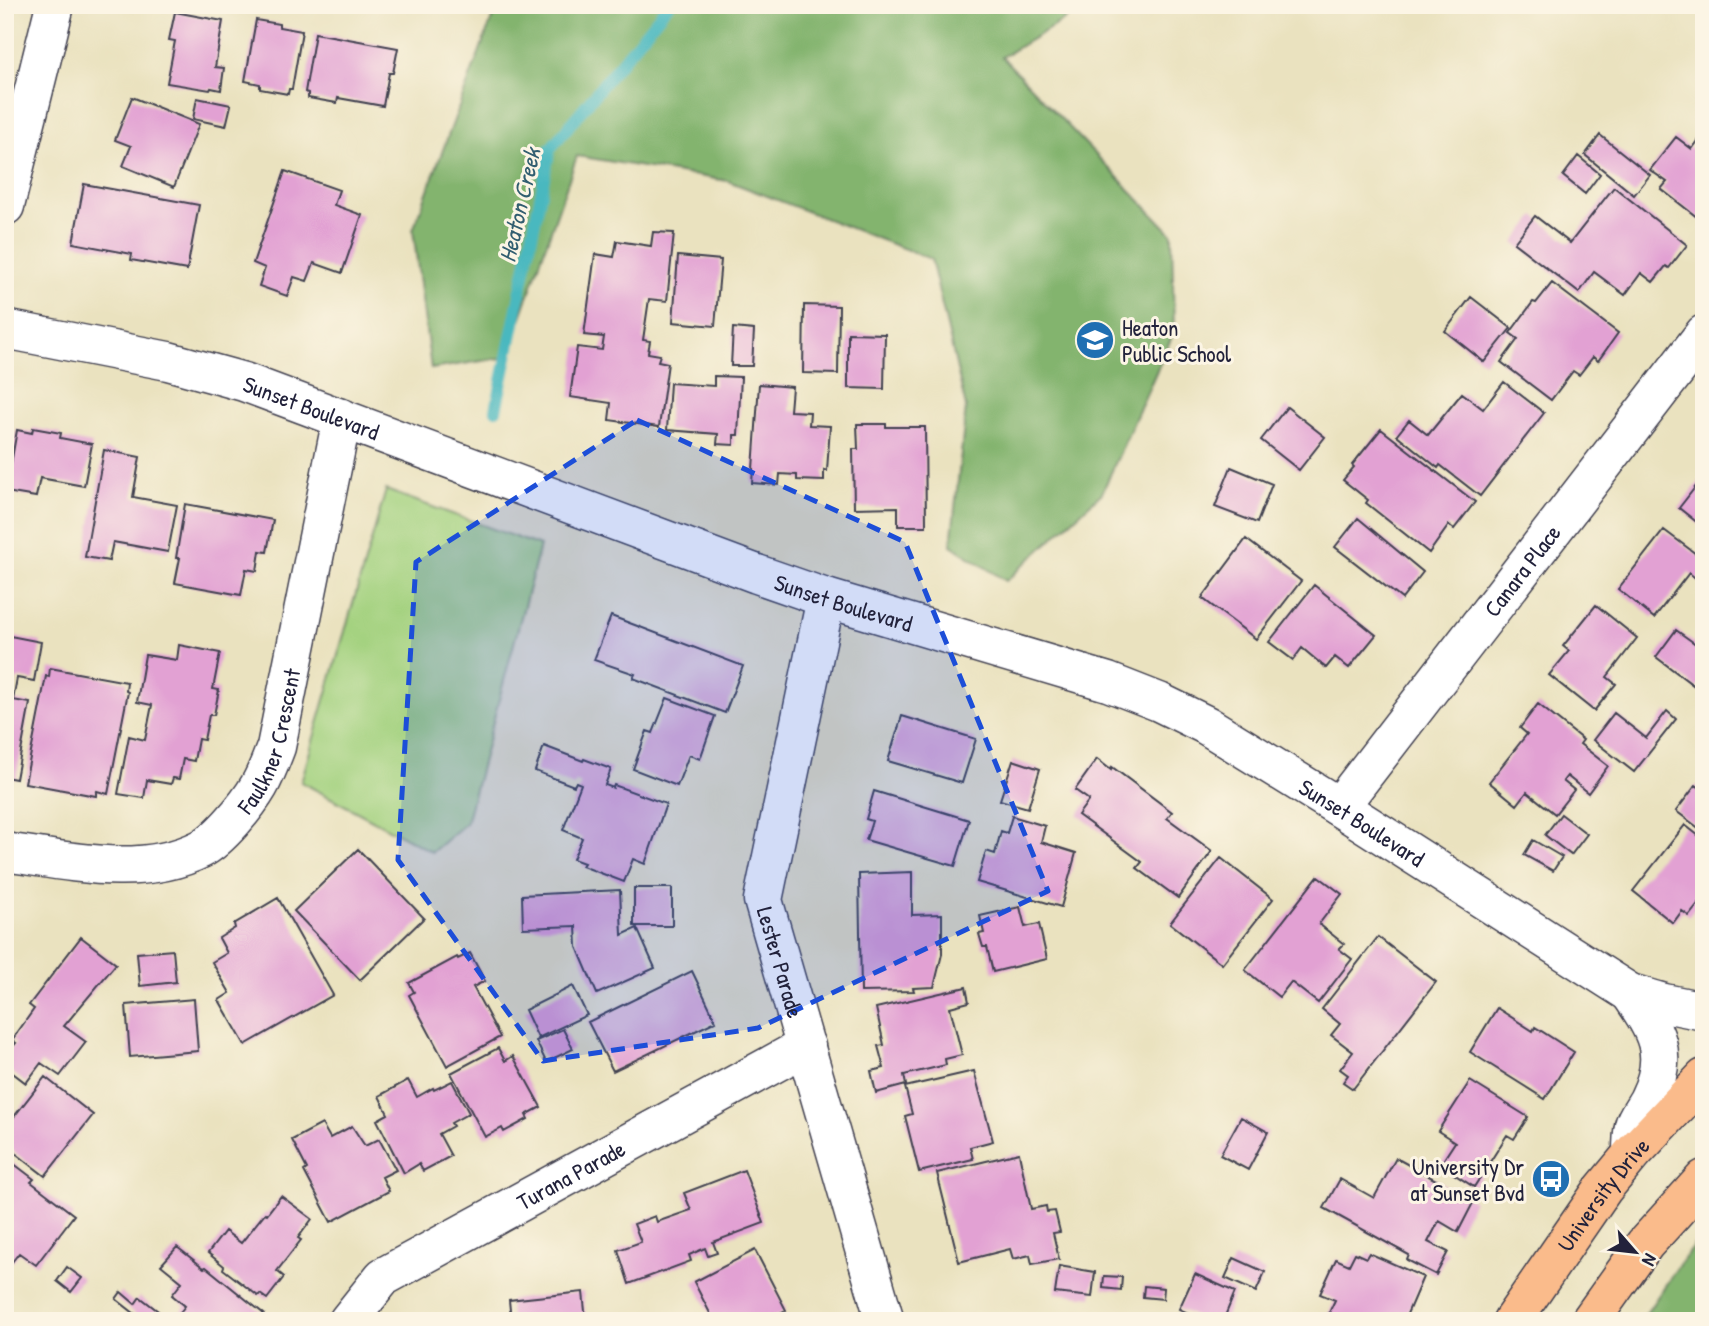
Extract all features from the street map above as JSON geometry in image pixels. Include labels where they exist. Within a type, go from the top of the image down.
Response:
[{"type":"main road","name":"University Drive","points":[[1512,1321],[1603,1189],[1632,1154],[1704,1078]]},
{"type":"main road","points":[[1590,1321],[1645,1244],[1704,1179]]},
{"type":"street","points":[[5,206],[55,5]]},
{"type":"street","name":"Sunset Boulevard","points":[[5,329],[168,361],[244,382],[757,574],[1108,682],[1159,702],[1206,724],[1630,993],[1704,1011]]},
{"type":"street","name":"Canara Place","points":[[1339,807],[1704,334]]},
{"type":"street","name":"Faulkner Crescent","points":[[5,852],[91,864],[134,865],[166,862],[203,848],[235,820],[260,786],[276,747],[342,418]]},
{"type":"street","name":"Lester Parade","points":[[826,597],[763,900],[885,1321]]},
{"type":"street","name":"Sunset Boulevard","points":[[1630,993],[1647,1017],[1657,1039],[1660,1056],[1659,1073],[1634,1125],[1632,1154]]},
{"type":"street","name":"Turana Parade","points":[[348,1321],[383,1276],[806,1046]]},
{"type":"highlighted area","points":[[637,420],[905,542],[1048,891],[758,1028],[543,1061],[398,860],[416,562]]},
{"type":"green space","points":[[497,5],[1089,5],[1002,57],[1172,234],[1174,332],[1102,493],[1006,581],[951,545],[966,407],[931,259],[728,181],[577,156],[507,357],[431,369],[413,230]]},
{"type":"green space","points":[[386,490],[540,546],[466,823],[432,852],[301,782]]},
{"type":"green space","points":[[1704,1233],[1704,1321],[1641,1321],[1683,1259]]},
{"type":"building","points":[[175,12],[223,21],[215,67],[224,68],[221,90],[167,83],[175,41],[169,40]]},
{"type":"building","points":[[256,20],[302,31],[292,89],[289,89],[288,94],[260,89],[260,84],[245,81]]},
{"type":"building","points":[[315,33],[398,48],[393,73],[389,73],[383,106],[338,98],[337,103],[308,98],[308,93],[305,92]]},
{"type":"building","points":[[132,97],[199,124],[174,187],[123,166],[131,146],[115,140]]},
{"type":"building","points":[[197,98],[231,105],[226,126],[193,119]]},
{"type":"building","points":[[1704,133],[1702,221],[1661,189],[1667,182],[1650,170],[1676,137],[1692,149]]},
{"type":"building","points":[[1600,135],[1650,175],[1634,195],[1585,155]]},
{"type":"building","points":[[1578,156],[1600,174],[1585,194],[1563,176]]},
{"type":"building","points":[[285,171],[339,190],[334,205],[362,215],[342,273],[314,263],[307,281],[294,277],[287,296],[259,286],[265,268],[253,263]]},
{"type":"building","points":[[84,184],[199,205],[187,270],[131,260],[132,254],[73,243]]},
{"type":"building","points":[[1614,187],[1687,245],[1669,268],[1666,266],[1653,282],[1641,273],[1625,295],[1594,272],[1579,293],[1514,243],[1535,216],[1570,243]]},
{"type":"building","points":[[653,232],[674,233],[667,301],[649,299],[643,340],[650,341],[648,353],[660,355],[658,361],[668,363],[659,427],[609,420],[611,403],[570,397],[577,347],[602,350],[604,337],[584,335],[595,254],[614,257],[617,241],[651,246]]},
{"type":"building","points":[[678,256],[721,260],[715,326],[673,322]]},
{"type":"building","points":[[1552,283],[1618,333],[1598,361],[1593,357],[1579,375],[1573,371],[1551,400],[1501,362],[1518,339],[1510,333],[1533,302],[1536,303]]},
{"type":"building","points":[[1471,297],[1511,328],[1484,362],[1445,331]]},
{"type":"building","points":[[804,305],[839,306],[838,374],[803,373]]},
{"type":"building","points":[[733,328],[754,330],[752,366],[731,366]]},
{"type":"building","points":[[848,333],[885,334],[884,389],[848,388]]},
{"type":"building","points":[[714,376],[741,377],[738,435],[734,435],[734,445],[717,444],[718,434],[667,430],[670,383],[714,386]]},
{"type":"building","points":[[1504,382],[1544,413],[1480,496],[1440,465],[1438,468],[1397,435],[1409,420],[1428,435],[1462,393],[1483,409]]},
{"type":"building","points":[[759,384],[792,387],[790,411],[810,412],[809,425],[830,426],[824,481],[797,480],[797,475],[780,474],[779,485],[752,483]]},
{"type":"building","points":[[1287,407],[1325,437],[1299,470],[1261,440]]},
{"type":"building","points":[[857,424],[925,427],[926,526],[898,526],[898,507],[854,508],[853,449],[858,449]]},
{"type":"building","points":[[33,428],[61,433],[60,438],[92,444],[84,486],[40,478],[36,497],[6,492],[17,430],[32,433]]},
{"type":"building","points":[[1381,429],[1475,502],[1454,529],[1449,525],[1429,553],[1366,503],[1368,500],[1343,480]]},
{"type":"building","points":[[104,450],[140,457],[133,497],[177,505],[168,552],[113,542],[109,561],[85,557]]},
{"type":"building","points":[[1231,467],[1272,484],[1257,523],[1215,507]]},
{"type":"building","points":[[1704,476],[1704,528],[1679,508]]},
{"type":"building","points":[[185,504],[273,520],[267,552],[260,551],[257,571],[246,569],[241,595],[175,583],[180,558],[176,558]]},
{"type":"building","points":[[1358,518],[1423,572],[1402,599],[1335,547]]},
{"type":"building","points":[[1664,530],[1704,560],[1704,585],[1689,573],[1654,618],[1618,589]]},
{"type":"building","points":[[1246,539],[1301,581],[1256,639],[1202,598]]},
{"type":"building","points":[[1314,585],[1376,635],[1349,668],[1335,657],[1326,668],[1302,648],[1293,660],[1269,642]]},
{"type":"building","points":[[1596,605],[1637,638],[1607,677],[1616,684],[1594,711],[1549,675],[1569,651],[1563,646]]},
{"type":"building","points":[[611,616],[743,666],[725,713],[633,678],[635,674],[594,660]]},
{"type":"building","points":[[1676,630],[1704,650],[1704,679],[1697,688],[1656,657]]},
{"type":"building","points":[[5,635],[41,642],[34,681],[17,678],[13,700],[30,703],[16,779],[5,777]]},
{"type":"building","points":[[179,645],[220,653],[213,689],[219,690],[214,715],[209,715],[204,740],[198,739],[194,761],[183,759],[179,779],[173,778],[171,784],[147,780],[144,798],[118,794],[129,736],[145,740],[152,705],[137,702],[145,655],[177,660]]},
{"type":"building","points":[[50,668],[127,682],[128,692],[108,794],[97,791],[96,796],[25,783],[46,676],[49,677]]},
{"type":"building","points":[[667,698],[715,716],[700,759],[689,755],[677,786],[633,769],[647,731],[653,733]]},
{"type":"building","points":[[1538,704],[1583,740],[1580,744],[1608,766],[1588,793],[1567,776],[1563,781],[1574,790],[1555,814],[1527,792],[1517,805],[1489,782],[1527,734],[1520,728]]},
{"type":"building","points":[[1667,711],[1676,719],[1634,772],[1593,740],[1614,713],[1646,738]]},
{"type":"building","points":[[902,716],[976,739],[962,783],[888,761]]},
{"type":"building","points":[[544,746],[611,769],[605,785],[613,788],[614,785],[666,804],[645,864],[633,859],[624,882],[582,866],[584,863],[573,859],[582,838],[563,830],[581,784],[576,782],[574,786],[535,771]]},
{"type":"building","points":[[1097,759],[1111,770],[1112,767],[1172,812],[1167,818],[1212,851],[1178,898],[1137,868],[1142,862],[1078,815],[1089,800],[1075,790]]},
{"type":"building","points":[[1013,760],[1040,769],[1028,808],[1000,800]]},
{"type":"building","points":[[1696,785],[1704,791],[1704,832],[1676,811]]},
{"type":"building","points":[[874,791],[969,820],[955,866],[866,840],[872,821],[866,819]]},
{"type":"building","points":[[1561,814],[1587,834],[1571,855],[1545,835]]},
{"type":"building","points":[[1012,816],[1045,826],[1041,842],[1076,853],[1061,907],[977,882],[986,851],[995,854],[1001,831],[1007,833]]},
{"type":"building","points":[[1685,825],[1704,840],[1704,897],[1689,916],[1682,911],[1673,923],[1633,891]]},
{"type":"building","points":[[1533,840],[1562,857],[1553,871],[1524,855]]},
{"type":"building","points":[[358,849],[424,918],[360,980],[294,911]]},
{"type":"building","points":[[1221,858],[1273,899],[1222,964],[1170,923]]},
{"type":"building","points":[[912,872],[912,915],[942,914],[942,954],[934,987],[913,988],[914,991],[861,992],[859,874]]},
{"type":"building","points":[[1318,876],[1342,894],[1319,924],[1344,944],[1339,949],[1352,959],[1318,1003],[1291,982],[1279,997],[1245,970]]},
{"type":"building","points":[[634,888],[672,888],[672,926],[634,926]]},
{"type":"building","points":[[620,890],[622,935],[637,928],[655,968],[597,994],[577,947],[576,926],[523,928],[522,895]]},
{"type":"building","points":[[278,898],[333,995],[245,1045],[219,1000],[230,993],[212,962],[227,953],[219,938],[235,928],[234,924]]},
{"type":"building","points":[[1020,907],[1025,927],[1039,924],[1047,959],[993,972],[987,947],[983,947],[979,934],[984,933],[980,916]]},
{"type":"building","points":[[81,937],[116,964],[64,1026],[86,1042],[60,1076],[41,1063],[26,1083],[5,1067],[5,1056],[16,1043],[12,1040],[34,1009],[29,1005]]},
{"type":"building","points":[[1378,937],[1436,982],[1353,1089],[1343,1082],[1348,1075],[1340,1069],[1353,1052],[1331,1035],[1340,1024],[1322,1009]]},
{"type":"building","points":[[173,950],[176,982],[140,986],[137,953]]},
{"type":"building","points":[[470,953],[485,981],[473,987],[500,1037],[447,1066],[409,995],[414,992],[409,983],[457,957],[458,959]]},
{"type":"building","points":[[692,971],[716,1021],[613,1071],[588,1022]]},
{"type":"building","points":[[573,986],[587,1015],[538,1038],[525,1010]]},
{"type":"building","points":[[966,987],[969,1002],[950,1007],[962,1055],[945,1059],[946,1065],[904,1075],[906,1085],[876,1093],[871,1071],[884,1068],[878,1046],[884,1045],[876,1008]]},
{"type":"building","points":[[194,999],[198,1051],[130,1057],[126,1005]]},
{"type":"building","points":[[1497,1008],[1533,1031],[1535,1027],[1574,1052],[1545,1099],[1470,1052]]},
{"type":"building","points":[[563,1029],[573,1049],[546,1062],[536,1041]]},
{"type":"building","points":[[498,1048],[505,1061],[513,1056],[541,1107],[526,1115],[528,1119],[504,1132],[502,1128],[485,1137],[451,1073]]},
{"type":"building","points":[[974,1071],[993,1141],[970,1147],[973,1159],[919,1172],[905,1116],[912,1114],[905,1087]]},
{"type":"building","points":[[45,1077],[93,1115],[45,1176],[5,1145],[5,1120],[9,1123]]},
{"type":"building","points":[[408,1080],[417,1097],[452,1081],[469,1113],[451,1123],[453,1126],[439,1134],[451,1156],[423,1171],[419,1164],[404,1173],[377,1120],[388,1114],[379,1096]]},
{"type":"building","points":[[1470,1081],[1528,1117],[1514,1139],[1507,1135],[1474,1187],[1440,1165],[1455,1142],[1438,1131]]},
{"type":"building","points":[[1241,1117],[1268,1132],[1248,1170],[1220,1155]]},
{"type":"building","points":[[322,1124],[330,1138],[352,1126],[365,1146],[379,1139],[396,1170],[382,1177],[389,1191],[331,1222],[304,1171],[307,1169],[292,1140]]},
{"type":"building","points":[[1019,1153],[1031,1209],[1046,1206],[1047,1212],[1055,1211],[1060,1232],[1053,1233],[1059,1259],[1032,1264],[1030,1255],[1013,1259],[1010,1249],[959,1262],[937,1173]]},
{"type":"building","points":[[5,1157],[34,1179],[31,1182],[74,1215],[36,1265],[19,1253],[12,1262],[5,1257]]},
{"type":"building","points":[[1396,1158],[1474,1201],[1458,1232],[1439,1221],[1428,1242],[1448,1252],[1436,1275],[1407,1260],[1409,1255],[1324,1208],[1340,1179],[1374,1198]]},
{"type":"building","points":[[744,1170],[764,1223],[713,1242],[717,1253],[708,1256],[705,1248],[689,1255],[691,1261],[629,1284],[618,1250],[641,1242],[634,1224],[655,1216],[657,1222],[691,1210],[684,1193]]},
{"type":"building","points":[[281,1196],[312,1219],[298,1238],[301,1240],[277,1271],[284,1277],[267,1299],[260,1294],[258,1296],[223,1269],[224,1266],[208,1253],[225,1231],[241,1243]]},
{"type":"building","points":[[177,1247],[264,1314],[258,1321],[173,1321],[185,1306],[172,1295],[182,1282],[161,1265]]},
{"type":"building","points":[[755,1250],[786,1310],[766,1321],[714,1321],[694,1282]]},
{"type":"building","points":[[1355,1253],[1366,1258],[1369,1253],[1423,1277],[1404,1321],[1325,1321],[1335,1300],[1320,1294],[1336,1259],[1349,1265]]},
{"type":"building","points":[[1234,1258],[1265,1272],[1256,1292],[1225,1278]]},
{"type":"building","points":[[1059,1266],[1095,1272],[1092,1297],[1055,1293]]},
{"type":"building","points":[[67,1267],[82,1278],[71,1292],[57,1281]]},
{"type":"building","points":[[1195,1274],[1235,1292],[1223,1321],[1206,1321],[1179,1309]]},
{"type":"building","points":[[1104,1276],[1122,1277],[1121,1290],[1103,1288]]},
{"type":"building","points":[[1144,1286],[1164,1288],[1163,1299],[1143,1297]]},
{"type":"building","points":[[121,1292],[135,1304],[140,1297],[171,1321],[144,1321],[116,1299]]},
{"type":"building","points":[[583,1292],[586,1321],[511,1321],[509,1300]]},
{"type":"waterway","name":"Heaton Creek","points":[[496,410],[550,149],[668,5]]},
{"type":"place","name":"Heaton Public School","points":[[1095,340]]},
{"type":"place","name":"University Dr at Sunset Bvd","points":[[1551,1179]]}]
